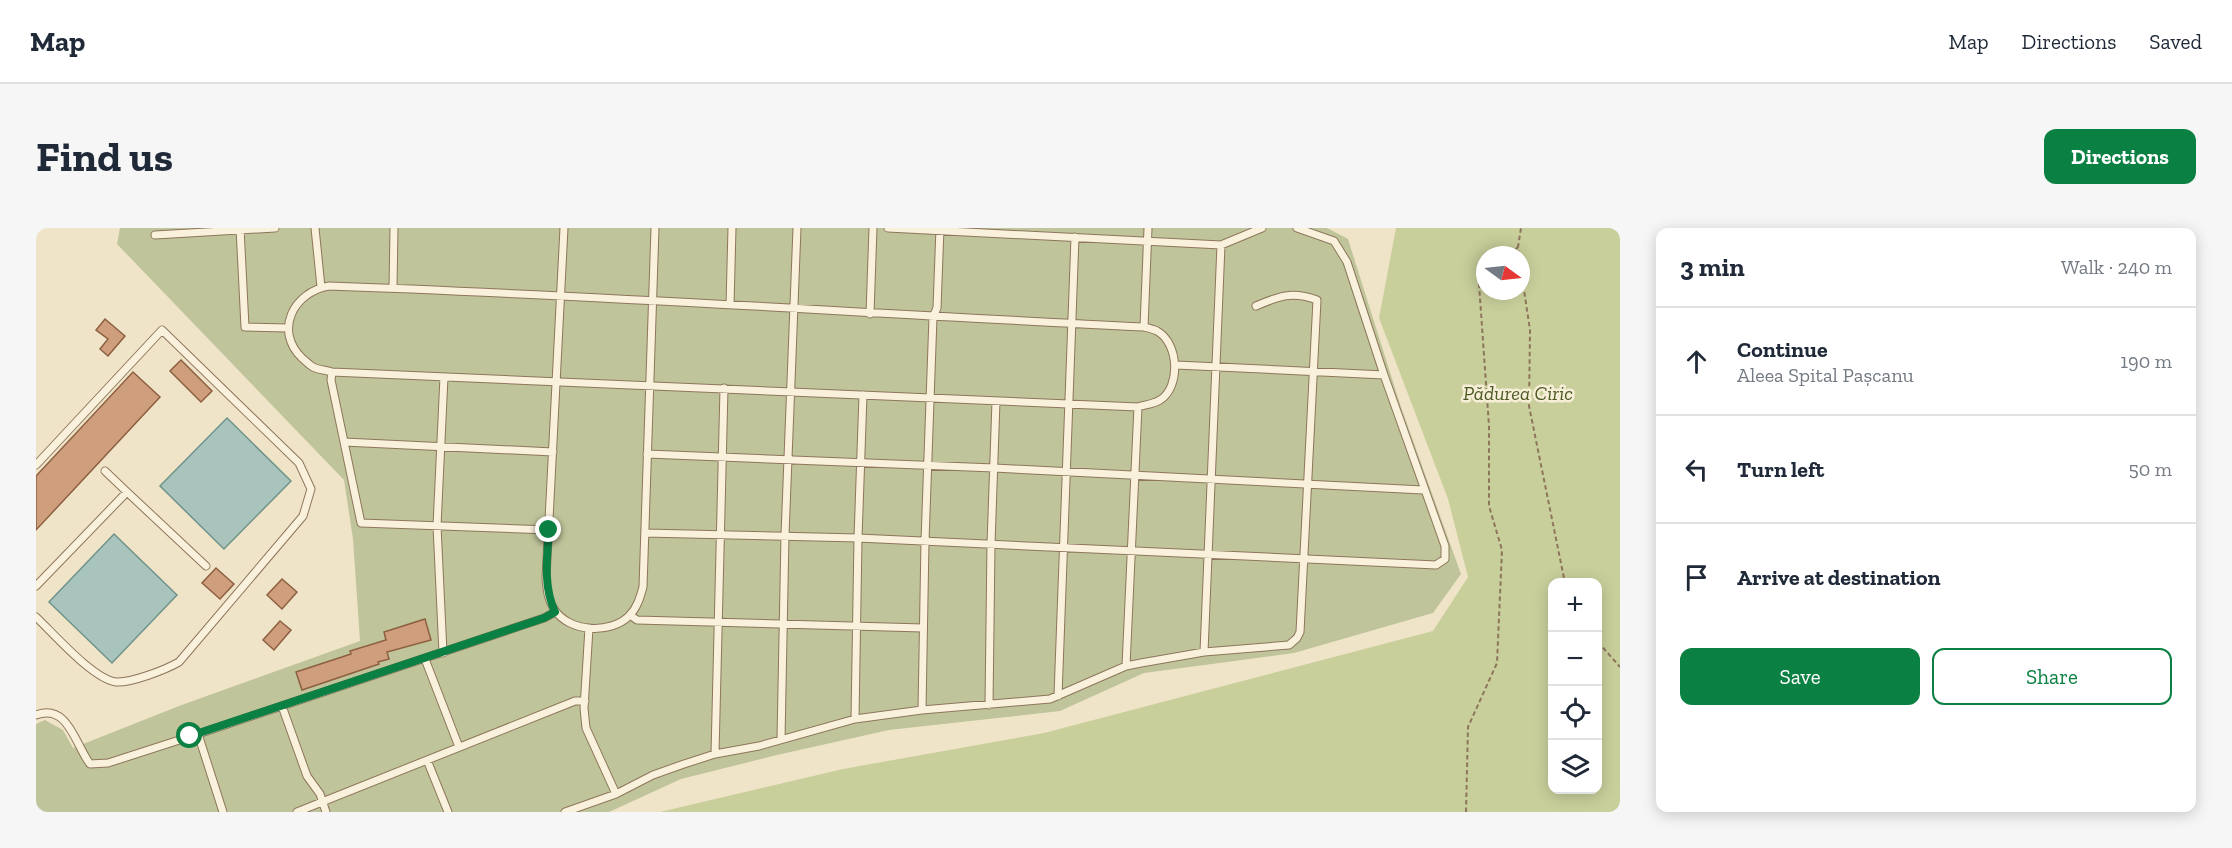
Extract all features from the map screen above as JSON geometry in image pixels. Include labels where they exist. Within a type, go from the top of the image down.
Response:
[{"type":"lane","points":[[155,235],[275,228]]},
{"type":"lane","points":[[315,228],[321,287]]},
{"type":"lane","points":[[393,288],[394,228]]},
{"type":"lane","points":[[564,228],[546,578],[548,597],[555,612],[572,624],[589,628],[606,628],[620,623],[639,603],[643,587],[655,228]]},
{"type":"lane","points":[[730,305],[732,228]]},
{"type":"lane","points":[[781,740],[785,535],[797,228]]},
{"type":"lane","points":[[870,314],[873,228]]},
{"type":"lane","points":[[888,228],[1221,245],[1262,228]]},
{"type":"lane","points":[[1144,327],[1148,228]]},
{"type":"lane","points":[[645,533],[785,535],[1436,565],[1445,559],[1445,546],[1384,375],[1347,262],[1334,241],[1297,228]]},
{"type":"lane","points":[[240,229],[245,327],[288,328]]},
{"type":"lane","points":[[922,710],[929,398],[933,317],[937,308],[940,229]]},
{"type":"lane","points":[[1058,696],[1074,237]]},
{"type":"lane","points":[[1204,652],[1221,245]]},
{"type":"lane","points":[[321,287],[561,295],[870,314],[1144,327],[1158,332],[1169,346],[1176,365],[1173,383],[1161,400],[1138,407],[332,372],[311,367],[294,350],[288,328],[292,311],[304,295],[321,287]]},
{"type":"lane","points":[[565,812],[616,794],[653,775],[715,754],[759,746],[855,719],[922,710],[1034,701],[1058,696],[1126,666],[1204,652],[1289,645],[1300,632],[1317,300],[1302,294],[1280,296],[1256,306]]},
{"type":"lane","points":[[36,465],[162,330],[299,463],[310,489],[303,516],[179,663],[161,672],[117,682],[97,675],[36,617]]},
{"type":"lane","points":[[1176,365],[1384,375]]},
{"type":"lane","points":[[332,372],[331,380],[361,523],[549,530]]},
{"type":"lane","points":[[443,653],[437,526],[444,377]]},
{"type":"lane","points":[[715,754],[724,388]]},
{"type":"lane","points":[[855,719],[863,395]]},
{"type":"lane","points":[[989,705],[996,401]]},
{"type":"lane","points":[[1126,666],[1138,407]]},
{"type":"lane","points":[[344,442],[553,452]]},
{"type":"lane","points":[[647,454],[994,468],[1424,490]]},
{"type":"lane","points":[[105,471],[206,566]]},
{"type":"lane","points":[[36,586],[127,492]]},
{"type":"lane","points":[[36,715],[45,712],[59,715],[68,725],[90,764],[108,763],[443,653],[544,618],[555,612]]},
{"type":"lane","points":[[630,615],[637,620],[923,627]]},
{"type":"lane","points":[[589,628],[585,701],[586,728],[616,794]]},
{"type":"lane","points":[[425,659],[459,747]]},
{"type":"lane","points":[[297,812],[575,701],[585,701]]},
{"type":"lane","points":[[282,706],[307,776],[320,794],[326,812]]},
{"type":"lane","points":[[198,734],[223,812]]},
{"type":"lane","points":[[427,760],[448,812]]},
{"type":"path","points":[[1518,246],[1521,228]]},
{"type":"path","points":[[1466,812],[1468,727],[1497,663],[1502,550],[1489,506],[1489,426],[1480,300]]},
{"type":"path","points":[[1526,300],[1530,330],[1529,406],[1564,578]]},
{"type":"path","points":[[1602,647],[1620,667]]},
{"type":"green space","points":[[120,228],[1327,228],[1348,239],[1401,407],[1461,574],[1433,613],[1294,653],[1144,673],[1060,711],[889,730],[777,755],[681,779],[609,812],[36,812],[36,724],[45,720],[63,730],[73,748],[179,706],[360,641],[353,539],[344,480],[117,244]]},
{"type":"green space","name":"Pădurea Ciric","points":[[1396,228],[1620,228],[1620,812],[660,812],[843,769],[1044,733],[1433,631],[1468,577],[1448,499],[1379,318]]},
{"type":"water","points":[[227,418],[291,481],[224,549],[160,486]]},
{"type":"water","points":[[114,534],[177,595],[112,663],[49,602]]},
{"type":"building","points":[[105,319],[125,336],[108,356],[100,349],[108,339],[96,330]]},
{"type":"building","points":[[181,360],[212,391],[201,402],[170,371]]},
{"type":"building","points":[[133,372],[160,397],[36,530],[36,476]]},
{"type":"building","points":[[216,568],[234,584],[220,599],[202,583]]},
{"type":"building","points":[[282,579],[297,592],[282,609],[267,595]]},
{"type":"building","points":[[425,619],[431,640],[387,652],[389,659],[378,662],[379,664],[302,690],[296,672],[386,640],[384,632]]},
{"type":"building","points":[[280,621],[291,630],[274,650],[263,640]]},
{"type":"route","points":[[190,736],[544,618],[555,612],[548,597],[546,578],[549,530]]}]
